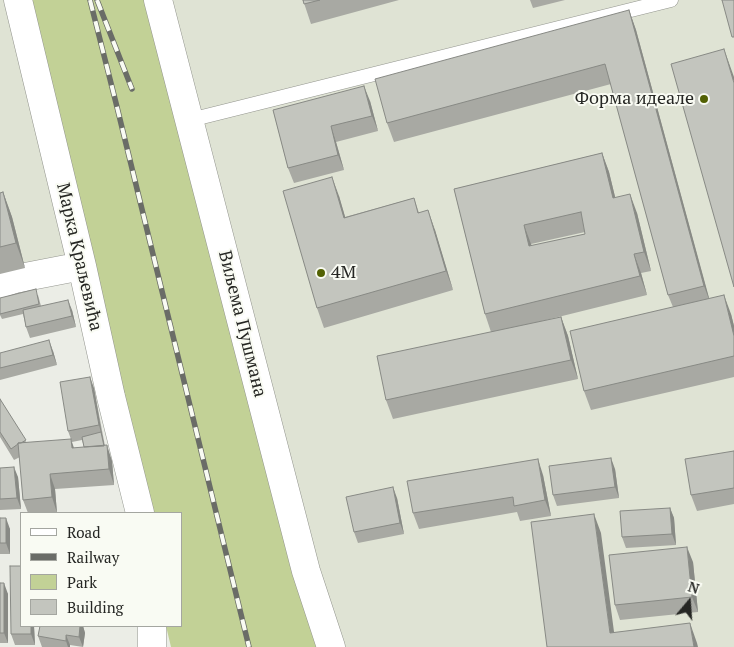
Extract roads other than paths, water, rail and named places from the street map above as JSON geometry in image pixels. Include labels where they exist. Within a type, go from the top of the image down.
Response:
[{"type":"street","name":"Марка Краљевића","points":[[18,0],[140,512]]},
{"type":"street","name":"Виљема Пушмана","points":[[158,0],[306,571],[332,647]]},
{"type":"street","points":[[0,284],[15,279],[82,266]]},
{"type":"street","points":[[152,627],[152,647]]},
{"type":"lane","points":[[190,120],[671,0]]},
{"type":"railway","points":[[90,0],[249,647]]},
{"type":"railway","points":[[97,0],[132,89]]},
{"type":"place","name":"Форма идеале","points":[[704,99]]},
{"type":"place","name":"4M","points":[[321,273]]}]
